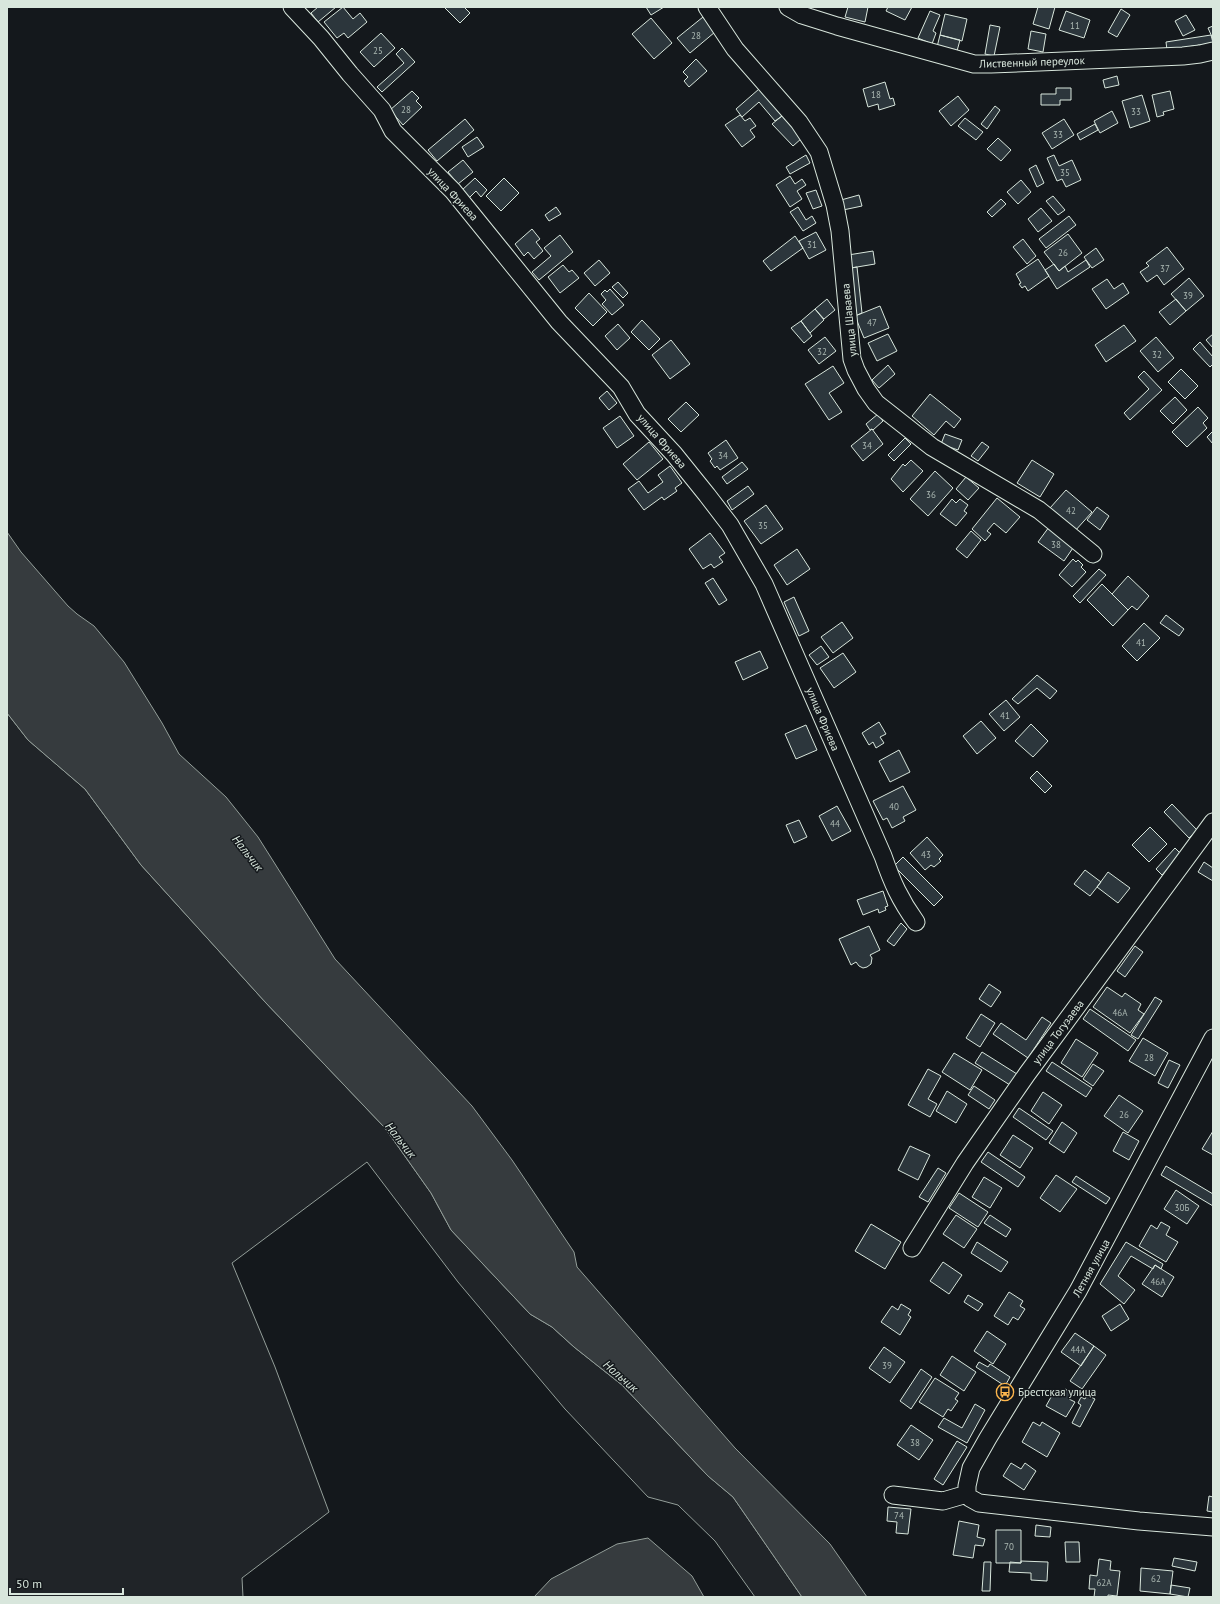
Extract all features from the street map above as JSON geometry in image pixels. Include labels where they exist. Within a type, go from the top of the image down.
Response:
[{"type":"street","name":"улица Фриева","points":[[292,7],[321,38],[382,110],[393,131],[453,191],[559,322],[621,387],[637,414],[674,454],[708,495],[730,525],[764,584],[880,850],[892,881],[902,901],[916,922]]},
{"type":"street","name":"улица Шаваева","points":[[707,7],[735,49],[799,122],[819,152],[836,205],[840,231],[852,359],[866,389],[876,403],[932,447],[1039,510],[1093,554]]},
{"type":"street","name":"Лиственный переулок","points":[[788,7],[802,15],[837,26],[974,64],[1183,56],[1213,51]]},
{"type":"street","name":"улица Тогузаева","points":[[912,1248],[965,1163],[1027,1074],[1213,822]]},
{"type":"street","name":"Летняя улица","points":[[967,1494],[967,1486],[971,1468],[1078,1290],[1213,1038]]},
{"type":"street","points":[[893,1495],[943,1502],[967,1494],[970,1498],[979,1503],[1139,1521],[1213,1527]]},
{"type":"shaded area","points":[[7,713],[28,740],[85,789],[141,865],[266,1003],[385,1128],[431,1193],[451,1230],[530,1314],[552,1327],[574,1347],[622,1385],[708,1476],[733,1497],[802,1597],[755,1597],[715,1541],[678,1505],[648,1497],[565,1409],[458,1282],[367,1162],[232,1263],[275,1367],[329,1512],[242,1578],[243,1597],[7,1597]]},
{"type":"water","name":"Нальчик","points":[[7,532],[21,552],[68,606],[94,626],[124,662],[162,723],[179,754],[226,797],[258,837],[335,959],[472,1106],[512,1160],[574,1252],[577,1267],[735,1448],[830,1544],[867,1597],[802,1597],[733,1497],[708,1476],[622,1385],[574,1347],[552,1327],[530,1314],[451,1230],[431,1193],[385,1128],[266,1003],[141,865],[85,789],[28,740],[7,713]]},
{"type":"water","points":[[648,1538],[692,1576],[704,1597],[534,1597],[551,1579],[617,1544]]},
{"type":"building","points":[[318,7],[336,7],[318,22],[311,13]]},
{"type":"building","points":[[343,7],[353,19],[360,13],[367,22],[348,38],[344,33],[337,38],[324,22]]},
{"type":"building","points":[[444,7],[464,7],[470,13],[460,23]]},
{"type":"building","points":[[646,7],[664,7],[651,15]]},
{"type":"building","points":[[848,7],[868,7],[865,22],[845,17]]},
{"type":"building","points":[[888,7],[912,7],[905,20],[886,11]]},
{"type":"building","points":[[1038,7],[1055,7],[1049,29],[1033,24]]},
{"type":"building","points":[[1121,9],[1130,15],[1117,37],[1108,32]]},
{"type":"building","points":[[930,11],[940,15],[933,31],[936,33],[932,44],[918,38]]},
{"type":"building","points":[[1066,11],[1090,20],[1084,38],[1059,30]]},
{"type":"building","points":[[945,14],[967,19],[962,41],[940,35]]},
{"type":"building","points":[[1186,15],[1195,30],[1183,36],[1175,21]]},
{"type":"building","points":[[703,17],[715,32],[690,53],[677,38]]},
{"type":"building","points":[[651,18],[672,43],[654,59],[632,34]]},
{"type":"building","points":[[990,25],[1000,27],[994,56],[985,54]]},
{"type":"building","points":[[1213,26],[1213,39],[1208,28]]},
{"type":"building","points":[[1031,31],[1046,34],[1043,52],[1028,49]]},
{"type":"building","points":[[381,33],[395,48],[374,67],[360,52]]},
{"type":"building","points":[[940,35],[960,40],[957,51],[937,47]]},
{"type":"building","points":[[1211,35],[1213,43],[1167,50],[1166,42]]},
{"type":"building","points":[[402,48],[415,62],[382,92],[377,87],[404,63],[396,54]]},
{"type":"building","points":[[696,59],[707,71],[689,87],[684,81],[688,77],[683,72]]},
{"type":"building","points":[[1117,76],[1119,85],[1105,88],[1103,80]]},
{"type":"building","points":[[885,82],[890,99],[893,98],[895,105],[879,110],[878,104],[868,107],[863,89]]},
{"type":"building","points":[[1056,88],[1071,88],[1071,100],[1060,100],[1060,105],[1041,105],[1041,94],[1056,94]]},
{"type":"building","points":[[759,89],[782,116],[775,121],[759,102],[742,117],[736,109]]},
{"type":"building","points":[[412,91],[419,98],[416,101],[422,107],[403,125],[390,110]]},
{"type":"building","points":[[1170,91],[1174,109],[1163,112],[1164,115],[1157,117],[1152,95]]},
{"type":"building","points":[[1142,95],[1150,121],[1130,128],[1122,101]]},
{"type":"building","points":[[958,96],[969,110],[951,126],[939,111]]},
{"type":"building","points":[[995,106],[1000,110],[987,129],[981,124]]},
{"type":"building","points":[[1112,111],[1118,123],[1100,133],[1094,121]]},
{"type":"building","points":[[740,115],[745,121],[750,118],[756,126],[750,130],[755,137],[742,147],[725,125]]},
{"type":"building","points":[[782,116],[802,138],[793,146],[772,124]]},
{"type":"building","points":[[965,118],[983,132],[976,140],[958,126]]},
{"type":"building","points":[[465,119],[474,130],[437,161],[428,150]]},
{"type":"building","points":[[1064,119],[1074,135],[1052,149],[1042,133]]},
{"type":"building","points":[[1095,124],[1098,130],[1080,140],[1077,134]]},
{"type":"building","points":[[477,137],[484,147],[468,157],[462,147]]},
{"type":"building","points":[[998,138],[1011,150],[1001,161],[987,149]]},
{"type":"building","points":[[806,155],[810,163],[790,174],[786,167]]},
{"type":"building","points":[[1054,155],[1059,166],[1072,160],[1081,180],[1066,187],[1062,179],[1057,181],[1047,158]]},
{"type":"building","points":[[463,160],[473,172],[458,184],[448,172]]},
{"type":"building","points":[[1036,165],[1044,183],[1037,187],[1029,169]]},
{"type":"building","points":[[790,176],[795,184],[802,179],[806,185],[797,191],[802,199],[790,207],[776,185]]},
{"type":"building","points":[[475,178],[487,190],[481,197],[476,191],[469,198],[461,191]]},
{"type":"building","points":[[504,178],[519,193],[501,211],[486,196]]},
{"type":"building","points":[[1021,180],[1031,192],[1018,204],[1007,192]]},
{"type":"building","points":[[816,190],[822,206],[813,209],[806,193]]},
{"type":"building","points":[[859,195],[862,206],[843,210],[841,200]]},
{"type":"building","points":[[1053,196],[1065,210],[1058,215],[1046,201]]},
{"type":"building","points":[[1001,199],[1006,204],[992,217],[987,212]]},
{"type":"building","points":[[556,207],[561,214],[549,221],[545,215]]},
{"type":"building","points":[[798,207],[806,220],[812,216],[816,223],[803,231],[790,212]]},
{"type":"building","points":[[1041,208],[1052,221],[1038,232],[1028,219]]},
{"type":"building","points":[[1069,216],[1076,225],[1046,248],[1039,239]]},
{"type":"building","points":[[532,229],[540,239],[536,242],[543,251],[534,259],[528,252],[524,256],[515,244]]},
{"type":"building","points":[[816,232],[826,250],[809,259],[799,241]]},
{"type":"building","points":[[1068,234],[1082,253],[1059,271],[1044,252]]},
{"type":"building","points":[[560,235],[573,252],[539,280],[532,272],[551,256],[544,248]]},
{"type":"building","points":[[795,236],[803,248],[771,271],[763,261]]},
{"type":"building","points":[[1023,239],[1036,256],[1027,264],[1013,247]]},
{"type":"building","points":[[1167,247],[1184,269],[1164,285],[1157,275],[1147,282],[1140,272],[1149,266],[1146,263]]},
{"type":"building","points":[[1096,248],[1104,260],[1092,268],[1084,257]]},
{"type":"building","points":[[873,251],[875,264],[851,268],[848,255]]},
{"type":"building","points":[[1038,259],[1049,276],[1028,291],[1025,286],[1022,288],[1019,284],[1021,283],[1016,274]]},
{"type":"building","points":[[599,260],[610,273],[595,286],[584,273]]},
{"type":"building","points":[[1086,260],[1090,267],[1057,289],[1045,270],[1054,264],[1059,271],[1065,266],[1068,272]]},
{"type":"building","points":[[563,265],[569,272],[572,270],[579,278],[560,293],[548,277]]},
{"type":"building","points":[[857,267],[862,313],[855,316],[851,268]]},
{"type":"building","points":[[1189,278],[1204,296],[1186,311],[1171,294]]},
{"type":"building","points":[[1107,279],[1114,289],[1123,283],[1129,293],[1106,309],[1092,289]]},
{"type":"building","points":[[618,282],[628,293],[623,298],[612,287]]},
{"type":"building","points":[[610,289],[624,305],[612,315],[602,304],[606,300],[601,294],[605,290],[607,292]]},
{"type":"building","points":[[589,293],[607,312],[593,326],[575,308]]},
{"type":"building","points":[[827,299],[835,310],[824,319],[815,309]]},
{"type":"building","points":[[1176,299],[1186,311],[1170,325],[1159,312]]},
{"type":"building","points":[[880,306],[889,328],[864,338],[855,316]]},
{"type":"building","points":[[815,309],[824,320],[810,333],[801,321]]},
{"type":"building","points":[[642,320],[660,339],[649,350],[631,332]]},
{"type":"building","points":[[801,321],[812,336],[804,343],[791,328]]},
{"type":"building","points":[[618,324],[630,338],[617,350],[605,336]]},
{"type":"building","points":[[1124,325],[1136,341],[1106,362],[1095,345]]},
{"type":"building","points":[[888,334],[897,351],[877,361],[868,343]]},
{"type":"building","points":[[1213,334],[1213,348],[1206,340]]},
{"type":"building","points":[[825,337],[836,351],[819,364],[808,350]]},
{"type":"building","points":[[1156,337],[1174,358],[1158,372],[1140,351]]},
{"type":"building","points":[[671,340],[690,364],[670,379],[652,355]]},
{"type":"building","points":[[1200,342],[1213,357],[1213,364],[1210,367],[1193,349]]},
{"type":"building","points":[[888,365],[895,374],[879,388],[872,380]]},
{"type":"building","points":[[833,366],[844,383],[829,393],[842,412],[829,420],[805,384]]},
{"type":"building","points":[[1181,369],[1198,386],[1185,399],[1168,382]]},
{"type":"building","points":[[1144,371],[1162,390],[1130,420],[1124,413],[1149,389],[1138,377]]},
{"type":"building","points":[[607,391],[617,403],[609,410],[599,398]]},
{"type":"building","points":[[930,394],[961,419],[954,428],[946,421],[934,435],[912,416]]},
{"type":"building","points":[[1175,397],[1187,410],[1173,424],[1160,411]]},
{"type":"building","points":[[686,402],[699,415],[681,432],[668,419]]},
{"type":"building","points":[[1198,407],[1208,418],[1203,423],[1207,428],[1187,447],[1172,432]]},
{"type":"building","points":[[878,414],[883,421],[873,430],[870,430],[866,424]]},
{"type":"building","points":[[620,416],[634,436],[617,448],[603,428]]},
{"type":"building","points":[[872,429],[883,444],[863,461],[851,446]]},
{"type":"building","points":[[1213,431],[1213,444],[1207,437]]},
{"type":"building","points":[[945,434],[962,440],[958,450],[941,444]]},
{"type":"building","points":[[905,438],[911,444],[894,461],[888,455]]},
{"type":"building","points":[[726,440],[738,458],[720,470],[717,466],[715,468],[710,461],[712,459],[708,453]]},
{"type":"building","points":[[649,442],[663,459],[637,480],[623,464]]},
{"type":"building","points":[[982,442],[989,447],[978,461],[971,456]]},
{"type":"building","points":[[911,460],[923,471],[903,492],[891,479],[903,464],[905,466]]},
{"type":"building","points":[[1032,460],[1054,474],[1040,497],[1017,483]]},
{"type":"building","points":[[742,462],[748,469],[727,484],[722,477]]},
{"type":"building","points":[[670,466],[682,483],[675,488],[677,491],[664,500],[662,497],[644,510],[628,489],[639,481],[648,493],[663,482],[658,475]]},
{"type":"building","points":[[935,471],[953,488],[928,516],[910,499]]},
{"type":"building","points":[[966,477],[979,488],[968,500],[956,489]]},
{"type":"building","points":[[748,486],[754,494],[732,510],[727,501]]},
{"type":"building","points":[[1066,490],[1092,512],[1075,531],[1050,508]]},
{"type":"building","points":[[997,498],[1020,517],[1006,533],[994,523],[987,531],[991,534],[985,541],[972,529]]},
{"type":"building","points":[[952,499],[956,503],[960,499],[968,505],[964,511],[967,513],[956,526],[940,514]]},
{"type":"building","points":[[766,505],[783,529],[761,544],[744,521]]},
{"type":"building","points":[[1097,507],[1109,516],[1100,530],[1087,520]]},
{"type":"building","points":[[1049,527],[1075,545],[1064,561],[1038,542]]},
{"type":"building","points":[[971,531],[981,540],[967,558],[956,549]]},
{"type":"building","points":[[710,533],[725,553],[719,557],[723,562],[714,568],[711,564],[703,569],[689,549]]},
{"type":"building","points":[[797,549],[810,569],[787,585],[774,565]]},
{"type":"building","points":[[1073,559],[1076,562],[1078,560],[1083,565],[1081,567],[1086,572],[1072,587],[1059,575]]},
{"type":"building","points":[[1099,569],[1106,575],[1080,603],[1073,596]]},
{"type":"building","points":[[1128,576],[1149,596],[1137,610],[1132,606],[1128,610],[1112,594]]},
{"type":"building","points":[[713,578],[727,600],[719,605],[705,583]]},
{"type":"building","points":[[1102,584],[1128,610],[1113,626],[1087,600]]},
{"type":"building","points":[[794,597],[809,631],[799,636],[784,602]]},
{"type":"building","points":[[1166,615],[1184,629],[1179,636],[1160,623]]},
{"type":"building","points":[[842,622],[853,638],[833,653],[821,637]]},
{"type":"building","points":[[1144,623],[1160,638],[1137,661],[1122,646]]},
{"type":"building","points":[[821,646],[829,657],[817,665],[809,655]]},
{"type":"building","points":[[760,651],[768,668],[743,680],[735,662]]},
{"type":"building","points":[[843,653],[856,672],[834,688],[820,668]]},
{"type":"building","points":[[1037,675],[1057,691],[1050,699],[1037,688],[1018,704],[1012,699]]},
{"type":"building","points":[[1006,700],[1020,717],[1004,731],[989,714]]},
{"type":"building","points":[[981,721],[996,738],[977,754],[963,736]]},
{"type":"building","points":[[879,722],[886,734],[880,737],[884,743],[876,748],[873,742],[869,745],[862,733]]},
{"type":"building","points":[[1031,724],[1048,741],[1033,757],[1015,741]]},
{"type":"building","points":[[806,725],[817,750],[796,759],[785,734]]},
{"type":"building","points":[[899,750],[910,772],[890,782],[879,761]]},
{"type":"building","points":[[1037,771],[1052,786],[1045,793],[1030,778]]},
{"type":"building","points":[[903,786],[916,810],[903,817],[905,821],[892,828],[887,818],[883,820],[873,801]]},
{"type":"building","points":[[1172,804],[1197,830],[1189,838],[1164,812]]},
{"type":"building","points":[[837,806],[851,831],[832,841],[819,816]]},
{"type":"building","points":[[799,820],[807,837],[794,843],[786,825]]},
{"type":"building","points":[[1150,827],[1167,844],[1149,862],[1132,845]]},
{"type":"building","points":[[927,837],[943,855],[939,859],[941,861],[934,867],[931,865],[925,870],[910,853]]},
{"type":"building","points":[[1175,848],[1181,854],[1162,875],[1156,869]]},
{"type":"building","points":[[903,857],[943,897],[934,906],[894,866]]},
{"type":"building","points":[[1204,862],[1213,868],[1213,881],[1198,872]]},
{"type":"building","points":[[1085,870],[1101,882],[1090,896],[1074,884]]},
{"type":"building","points":[[1108,872],[1130,888],[1118,903],[1097,887]]},
{"type":"building","points":[[883,891],[888,906],[885,907],[886,910],[879,913],[878,909],[863,915],[857,900]]},
{"type":"building","points":[[901,923],[907,929],[894,946],[887,941]]},
{"type":"building","points":[[869,926],[880,950],[870,955],[872,958],[871,964],[867,967],[863,968],[856,962],[851,965],[839,939]]},
{"type":"building","points":[[1135,946],[1143,952],[1125,977],[1117,971]]},
{"type":"building","points":[[989,984],[1001,992],[991,1007],[979,999]]},
{"type":"building","points":[[1107,987],[1122,997],[1125,993],[1141,1004],[1138,1010],[1144,1014],[1130,1033],[1093,1007]]},
{"type":"building","points":[[1155,997],[1162,1001],[1138,1039],[1131,1035]]},
{"type":"building","points":[[1090,1009],[1136,1040],[1128,1051],[1083,1019]]},
{"type":"building","points":[[981,1014],[995,1023],[980,1047],[966,1038]]},
{"type":"building","points":[[1042,1017],[1051,1023],[1028,1058],[993,1034],[1001,1023],[1026,1040]]},
{"type":"building","points":[[1143,1038],[1168,1053],[1155,1076],[1129,1061]]},
{"type":"building","points":[[1076,1039],[1098,1053],[1082,1077],[1061,1063]]},
{"type":"building","points":[[982,1052],[1017,1074],[1010,1085],[975,1063]]},
{"type":"building","points":[[954,1053],[982,1070],[970,1090],[942,1072]]},
{"type":"building","points":[[1169,1060],[1180,1065],[1168,1088],[1158,1083]]},
{"type":"building","points":[[1052,1062],[1092,1088],[1086,1097],[1046,1071]]},
{"type":"building","points":[[1093,1064],[1104,1071],[1093,1086],[1083,1079]]},
{"type":"building","points":[[928,1069],[941,1076],[928,1099],[937,1104],[930,1117],[908,1105]]},
{"type":"building","points":[[974,1086],[995,1100],[989,1109],[968,1095]]},
{"type":"building","points":[[947,1091],[967,1104],[956,1123],[936,1111]]},
{"type":"building","points":[[1043,1092],[1062,1105],[1049,1124],[1031,1111]]},
{"type":"building","points":[[1119,1095],[1143,1111],[1128,1133],[1104,1116]]},
{"type":"building","points":[[1019,1108],[1053,1131],[1046,1140],[1013,1117]]},
{"type":"building","points":[[1062,1122],[1077,1133],[1064,1153],[1049,1143]]},
{"type":"building","points":[[1213,1131],[1213,1155],[1202,1149]]},
{"type":"building","points":[[1123,1132],[1139,1141],[1129,1160],[1113,1151]]},
{"type":"building","points":[[1013,1135],[1033,1148],[1020,1168],[1000,1155]]},
{"type":"building","points":[[910,1146],[930,1155],[918,1180],[898,1170]]},
{"type":"building","points":[[988,1152],[1025,1177],[1018,1187],[981,1162]]},
{"type":"building","points":[[1166,1166],[1213,1194],[1213,1206],[1161,1175]]},
{"type":"building","points":[[938,1168],[946,1173],[928,1202],[919,1197]]},
{"type":"building","points":[[1056,1175],[1077,1189],[1060,1212],[1040,1198]]},
{"type":"building","points":[[1076,1176],[1110,1198],[1106,1204],[1072,1182]]},
{"type":"building","points":[[984,1177],[1002,1188],[990,1208],[972,1197]]},
{"type":"building","points":[[1176,1190],[1199,1206],[1187,1224],[1164,1209]]},
{"type":"building","points":[[959,1193],[988,1212],[978,1227],[949,1208]]},
{"type":"building","points":[[956,1215],[977,1229],[964,1248],[943,1234]]},
{"type":"building","points":[[990,1215],[1011,1229],[1006,1237],[984,1223]]},
{"type":"building","points":[[1161,1222],[1170,1227],[1166,1235],[1178,1242],[1166,1262],[1139,1246],[1151,1225],[1157,1229]]},
{"type":"building","points":[[871,1224],[901,1242],[885,1269],[855,1251]]},
{"type":"building","points":[[977,1242],[1008,1262],[1001,1272],[971,1253]]},
{"type":"building","points":[[1126,1242],[1163,1264],[1161,1269],[1155,1265],[1153,1269],[1131,1256],[1118,1276],[1135,1290],[1124,1304],[1100,1284]]},
{"type":"building","points":[[943,1262],[962,1275],[949,1294],[930,1281]]},
{"type":"building","points":[[1155,1265],[1174,1277],[1162,1297],[1142,1284]]},
{"type":"building","points":[[1009,1292],[1023,1301],[1020,1306],[1025,1309],[1018,1320],[1013,1317],[1008,1325],[994,1316]]},
{"type":"building","points":[[968,1295],[983,1304],[978,1311],[964,1302]]},
{"type":"building","points":[[901,1304],[911,1310],[908,1315],[911,1317],[900,1335],[881,1322],[892,1306],[898,1310]]},
{"type":"building","points":[[1120,1304],[1129,1319],[1111,1331],[1102,1316]]},
{"type":"building","points":[[987,1331],[1006,1344],[993,1364],[974,1351]]},
{"type":"building","points":[[1075,1333],[1094,1346],[1081,1366],[1061,1352]]},
{"type":"building","points":[[1094,1346],[1106,1355],[1082,1389],[1070,1381]]},
{"type":"building","points":[[884,1347],[905,1362],[890,1383],[869,1368]]},
{"type":"building","points":[[952,1356],[976,1372],[964,1391],[940,1375]]},
{"type":"building","points":[[979,1362],[988,1367],[990,1364],[1010,1377],[1005,1386],[976,1367]]},
{"type":"building","points":[[921,1369],[932,1377],[911,1409],[900,1401]]},
{"type":"building","points":[[935,1378],[959,1393],[955,1399],[958,1401],[951,1411],[948,1409],[943,1417],[919,1402]]},
{"type":"building","points":[[1065,1389],[1072,1393],[1069,1399],[1075,1402],[1066,1417],[1046,1406],[1055,1390],[1062,1394]]},
{"type":"building","points":[[1087,1395],[1095,1399],[1080,1427],[1072,1423],[1081,1405],[1078,1403],[1081,1397],[1085,1399]]},
{"type":"building","points":[[975,1404],[985,1410],[967,1443],[938,1427],[944,1418],[962,1428]]},
{"type":"building","points":[[1033,1422],[1040,1426],[1042,1422],[1060,1433],[1047,1457],[1022,1442]]},
{"type":"building","points":[[911,1425],[933,1440],[919,1460],[897,1445]]},
{"type":"building","points":[[957,1441],[967,1447],[943,1485],[934,1479]]},
{"type":"building","points":[[1011,1463],[1021,1469],[1025,1463],[1036,1471],[1024,1490],[1003,1476]]},
{"type":"building","points":[[1209,1496],[1213,1497],[1213,1512],[1207,1511]]},
{"type":"building","points":[[888,1507],[911,1509],[908,1534],[896,1533],[897,1522],[887,1521]]},
{"type":"building","points":[[959,1521],[979,1525],[977,1537],[985,1539],[983,1546],[975,1545],[973,1558],[953,1555]]},
{"type":"building","points":[[1036,1525],[1051,1527],[1050,1537],[1035,1536]]},
{"type":"building","points":[[996,1530],[1021,1530],[1021,1563],[996,1563]]},
{"type":"building","points":[[1065,1542],[1079,1542],[1080,1562],[1066,1562]]},
{"type":"building","points":[[1174,1558],[1197,1562],[1195,1571],[1172,1566]]},
{"type":"building","points":[[1099,1559],[1111,1561],[1110,1570],[1120,1571],[1117,1596],[1108,1595],[1108,1597],[1094,1597],[1095,1589],[1089,1589],[1090,1575],[1097,1576]]},
{"type":"building","points":[[1021,1561],[1048,1562],[1047,1581],[1031,1580],[1031,1573],[1009,1572],[1010,1562],[1021,1563]]},
{"type":"building","points":[[984,1562],[991,1562],[990,1591],[982,1591]]},
{"type":"building","points":[[1141,1568],[1173,1571],[1170,1594],[1140,1591]]},
{"type":"building","points":[[1171,1585],[1190,1588],[1188,1597],[1170,1594]]},
{"type":"place","name":"Брестская улица","points":[[1005,1392]]}]
